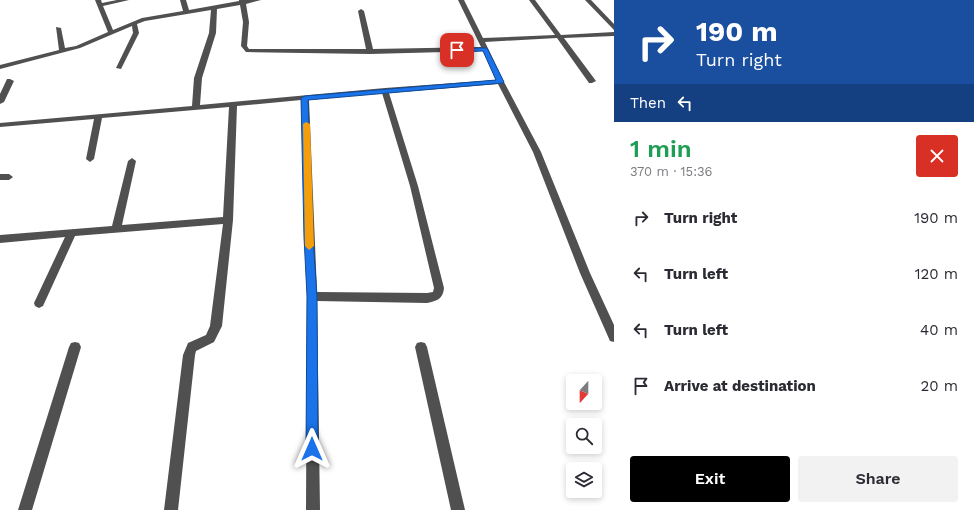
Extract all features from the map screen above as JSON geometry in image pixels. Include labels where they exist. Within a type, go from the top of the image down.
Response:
[{"type":"street","points":[[110,33],[98,2],[126,0]]},
{"type":"street","points":[[183,0],[186,11]]},
{"type":"street","points":[[0,67],[78,46],[134,22],[242,1],[258,0]]},
{"type":"street","points":[[461,0],[500,82],[538,152],[585,273],[614,337]]},
{"type":"street","points":[[532,0],[592,81]]},
{"type":"street","points":[[588,0],[614,28]]},
{"type":"street","points":[[242,1],[246,22],[244,46],[248,51],[370,52],[485,50]]},
{"type":"street","points":[[196,108],[196,90],[199,75],[214,27],[214,7]]},
{"type":"street","points":[[361,12],[370,52]]},
{"type":"street","points":[[119,68],[136,33],[134,22]]},
{"type":"street","points":[[58,28],[62,51]]},
{"type":"street","points":[[481,40],[614,34]]},
{"type":"street","points":[[0,102],[10,82]]},
{"type":"street","points":[[0,125],[385,90],[500,82]]},
{"type":"street","points":[[312,296],[427,298],[434,297],[438,294],[437,281],[414,186],[385,90]]},
{"type":"street","points":[[305,98],[312,296],[313,510]]},
{"type":"street","points":[[171,510],[188,355],[192,347],[209,340],[214,335],[228,220],[233,105]]},
{"type":"street","points":[[90,159],[98,117]]},
{"type":"street","points":[[116,230],[132,161]]},
{"type":"street","points":[[0,239],[228,220]]},
{"type":"street","points":[[40,303],[71,234]]},
{"type":"street","points":[[25,510],[75,347]]},
{"type":"street","points":[[421,347],[458,510]]},
{"type":"slow traffic","points":[[306,124],[309,246]]},
{"type":"route","points":[[312,449],[312,296],[305,98],[385,90],[500,82],[485,50],[457,50]]}]
